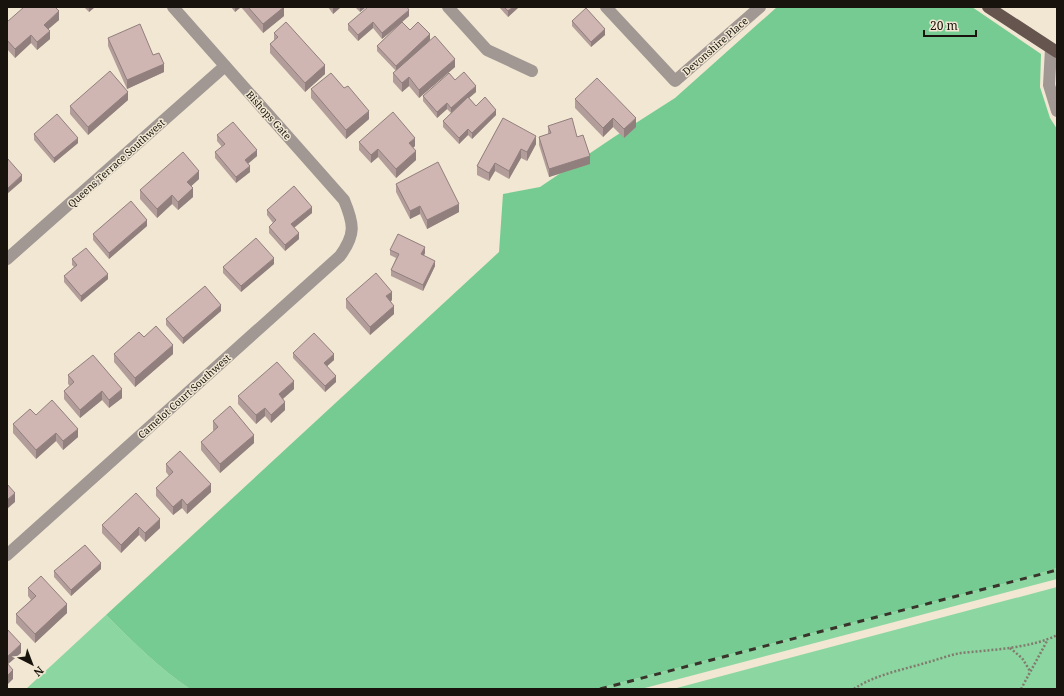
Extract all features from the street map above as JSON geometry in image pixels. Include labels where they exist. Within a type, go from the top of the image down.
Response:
[{"type":"main road","points":[[988,7],[1054,51]]},
{"type":"street","name":"Bishops Gate","points":[[173,7],[344,200],[349,211],[353,230]]},
{"type":"street","points":[[448,7],[486,50],[532,71]]},
{"type":"street","name":"Devonshire Place","points":[[610,11],[675,81],[756,10]]},
{"type":"street","points":[[1054,51],[1048,85],[1057,111]]},
{"type":"street","name":"Queens Terrace Southwest","points":[[7,259],[225,66]]},
{"type":"street","name":"Camelot Court Southwest","points":[[7,555],[340,256],[348,245],[353,230]]},
{"type":"path","points":[[854,689],[861,684],[882,675],[958,654],[1009,648],[1048,640],[1057,635]]},
{"type":"path","points":[[1021,689],[1048,640]]},
{"type":"path","points":[[1009,648],[1022,658],[1030,671]]},
{"type":"green space","points":[[777,7],[972,7],[1041,54],[1040,87],[1050,118],[1057,129],[1057,568],[1015,581],[596,689],[190,689],[136,645],[106,615],[499,252],[503,194],[540,187],[675,98]]},
{"type":"green space","points":[[1057,568],[1057,579],[641,689],[596,689],[1015,581]]},
{"type":"green space","points":[[1057,587],[1057,689],[673,689]]},
{"type":"green space","points":[[106,615],[136,645],[190,689],[26,689]]},
{"type":"building","points":[[24,7],[55,7],[59,11],[44,25],[50,31],[37,42],[31,35],[15,49],[7,40],[7,22]]},
{"type":"building","points":[[248,7],[284,7],[263,24]]},
{"type":"building","points":[[368,7],[407,7],[409,10],[382,33],[373,22],[358,35],[348,24]]},
{"type":"building","points":[[504,7],[513,7],[508,11]]},
{"type":"building","points":[[586,8],[605,29],[591,42],[572,21]]},
{"type":"building","points":[[286,22],[325,65],[305,83],[270,44],[278,37],[274,33]]},
{"type":"building","points":[[402,22],[410,30],[418,22],[430,34],[396,66],[377,46]]},
{"type":"building","points":[[140,24],[153,55],[159,53],[164,64],[127,80],[108,38]]},
{"type":"building","points":[[435,36],[455,59],[419,90],[409,77],[402,83],[393,73]]},
{"type":"building","points":[[110,71],[128,92],[88,127],[70,106]]},
{"type":"building","points":[[464,72],[476,86],[451,108],[447,103],[437,112],[423,96],[449,73],[455,80]]},
{"type":"building","points":[[331,73],[344,88],[348,86],[369,111],[346,130],[311,89]]},
{"type":"building","points":[[597,78],[636,118],[624,129],[613,118],[603,128],[575,99]]},
{"type":"building","points":[[468,97],[476,106],[485,97],[496,110],[472,133],[468,129],[459,138],[443,121]]},
{"type":"building","points":[[393,112],[415,138],[409,143],[416,151],[396,169],[378,149],[371,155],[359,142]]},
{"type":"building","points":[[57,114],[78,138],[54,158],[34,134]]},
{"type":"building","points":[[503,118],[536,136],[527,152],[521,149],[509,171],[495,163],[489,173],[477,166]]},
{"type":"building","points":[[572,118],[577,137],[583,135],[590,156],[549,169],[539,137],[551,133],[548,126]]},
{"type":"building","points":[[233,122],[257,150],[245,160],[250,166],[236,177],[215,152],[225,144],[217,135]]},
{"type":"building","points":[[183,152],[199,171],[187,182],[193,188],[178,202],[172,195],[157,209],[140,190]]},
{"type":"building","points":[[7,158],[22,175],[7,189]]},
{"type":"building","points":[[438,162],[459,204],[427,220],[420,206],[410,211],[396,184]]},
{"type":"building","points":[[294,186],[312,207],[291,224],[299,233],[285,245],[269,227],[276,220],[267,210]]},
{"type":"building","points":[[131,201],[147,220],[109,253],[93,234]]},
{"type":"building","points":[[398,234],[425,247],[421,254],[435,261],[423,285],[391,270],[399,254],[390,250]]},
{"type":"building","points":[[256,238],[274,258],[241,286],[223,267]]},
{"type":"building","points":[[86,248],[108,274],[81,296],[64,276],[77,265],[72,259]]},
{"type":"building","points":[[376,273],[392,292],[386,296],[394,306],[370,327],[346,299]]},
{"type":"building","points":[[205,286],[221,305],[183,338],[166,319]]},
{"type":"building","points":[[156,326],[173,345],[135,378],[114,354],[139,332],[144,337]]},
{"type":"building","points":[[314,333],[334,354],[324,363],[336,376],[325,386],[293,353]]},
{"type":"building","points":[[93,355],[122,389],[109,400],[102,391],[80,410],[64,391],[74,382],[68,375]]},
{"type":"building","points":[[277,362],[294,381],[279,394],[285,402],[271,415],[265,408],[256,415],[238,396]]},
{"type":"building","points":[[52,400],[78,429],[63,441],[56,433],[36,450],[13,424],[30,409],[36,415]]},
{"type":"building","points":[[230,406],[254,435],[220,464],[201,442],[218,427],[213,421]]},
{"type":"building","points":[[180,451],[211,484],[187,505],[182,499],[173,507],[156,488],[173,472],[166,464]]},
{"type":"building","points":[[7,484],[15,493],[7,500]]},
{"type":"building","points":[[136,493],[160,519],[145,533],[139,527],[121,545],[102,525]]},
{"type":"building","points":[[85,545],[101,563],[71,590],[54,571]]},
{"type":"building","points":[[41,576],[67,604],[35,634],[16,614],[36,596],[28,588]]},
{"type":"building","points":[[7,629],[21,644],[7,657]]},
{"type":"building","points":[[7,663],[13,670],[7,676]]},
{"type":"railway","points":[[600,689],[1057,570]]}]
